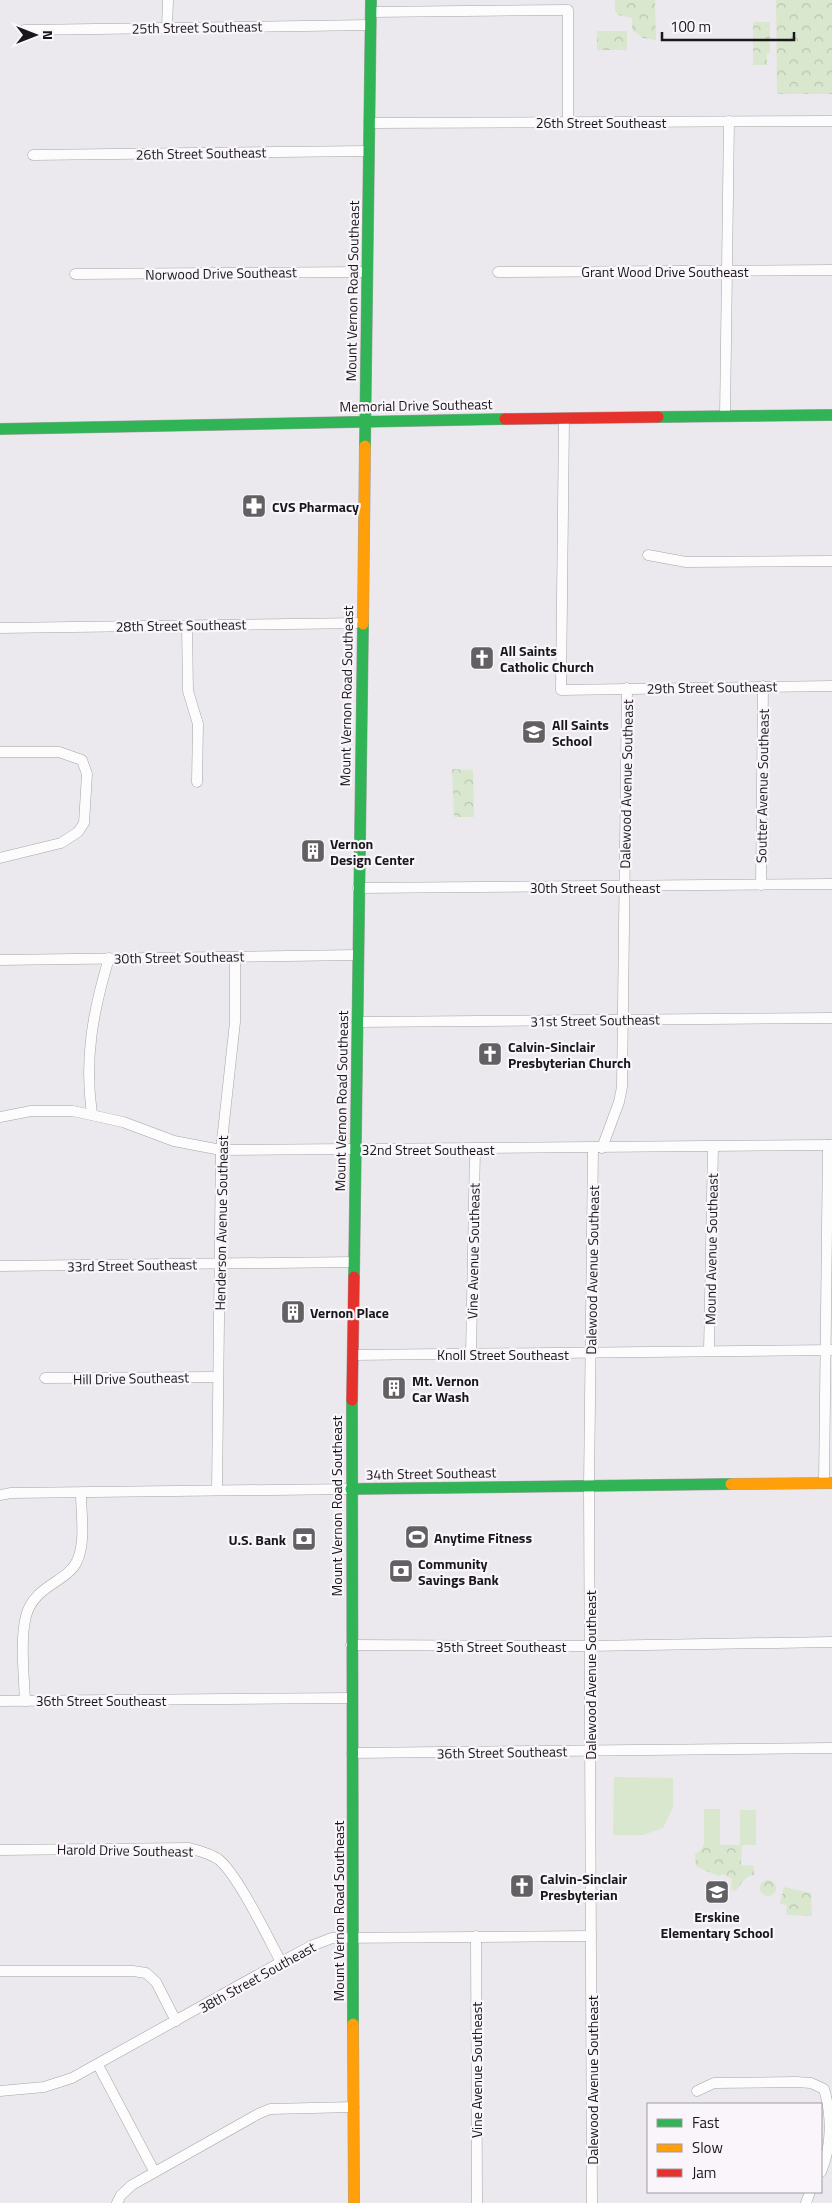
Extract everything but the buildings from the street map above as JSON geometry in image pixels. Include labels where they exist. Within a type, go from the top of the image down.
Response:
[{"type":"main road","name":"Mount Vernon Road Southeast","points":[[354,2203],[350,1489],[371,6]]},
{"type":"main road","name":"Memorial Drive Southeast","points":[[0,429],[365,420],[832,415]]},
{"type":"main road","name":"34th Street Southeast","points":[[350,1489],[828,1483]]},
{"type":"street","points":[[167,28],[168,0]]},
{"type":"street","points":[[371,6],[568,10],[568,122]]},
{"type":"street","name":"25th Street Southeast","points":[[24,30],[370,25]]},
{"type":"street","points":[[725,416],[729,121]]},
{"type":"street","name":"26th Street Southeast","points":[[369,124],[832,121]]},
{"type":"street","name":"26th Street Southeast","points":[[33,155],[369,151]]},
{"type":"street","name":"Grant Wood Drive Southeast","points":[[498,272],[832,270]]},
{"type":"street","name":"Norwood Drive Southeast","points":[[76,274],[367,272]]},
{"type":"street","name":"29th Street Southeast","points":[[564,419],[561,690],[832,686]]},
{"type":"street","points":[[648,555],[686,562],[832,561]]},
{"type":"street","name":"28th Street Southeast","points":[[0,628],[362,623]]},
{"type":"street","points":[[187,625],[188,691],[198,724],[197,782]]},
{"type":"street","name":"Soutter Avenue Southeast","points":[[761,885],[763,686]]},
{"type":"street","name":"Dalewood Avenue Southeast","points":[[592,2203],[589,1646],[591,1353],[598,1148],[619,1102],[622,1087],[627,688]]},
{"type":"street","points":[[0,752],[66,753],[82,760],[87,774],[84,823],[78,832],[61,843],[0,858]]},
{"type":"street","name":"30th Street Southeast","points":[[358,888],[832,884]]},
{"type":"street","name":"30th Street Southeast","points":[[0,960],[357,955]]},
{"type":"street","name":"Henderson Avenue Southeast","points":[[216,1490],[221,1150],[235,1022],[235,957]]},
{"type":"street","points":[[92,1114],[89,1074],[92,1020],[108,958]]},
{"type":"street","name":"31st Street Southeast","points":[[357,1022],[832,1018]]},
{"type":"street","name":"32nd Street Southeast","points":[[0,1117],[30,1112],[73,1111],[123,1122],[174,1140],[221,1150],[830,1145]]},
{"type":"street","points":[[828,1483],[830,1145]]},
{"type":"street","name":"Mound Avenue Southeast","points":[[710,1352],[712,1147]]},
{"type":"street","name":"Vine Avenue Southeast","points":[[470,1354],[475,1149]]},
{"type":"street","name":"33rd Street Southeast","points":[[0,1266],[354,1262]]},
{"type":"street","name":"Knoll Street Southeast","points":[[353,1355],[829,1350]]},
{"type":"street","name":"Hill Drive Southeast","points":[[45,1378],[218,1377]]},
{"type":"street","name":"34th Street Southeast","points":[[0,1495],[11,1493],[350,1489]]},
{"type":"street","points":[[25,1701],[24,1633],[26,1616],[35,1599],[45,1588],[76,1564],[81,1550],[81,1493]]},
{"type":"street","name":"35th Street Southeast","points":[[351,1645],[589,1646],[832,1642]]},
{"type":"street","name":"36th Street Southeast","points":[[0,1701],[351,1698]]},
{"type":"street","name":"36th Street Southeast","points":[[352,1753],[832,1748]]},
{"type":"street","name":"Harold Drive Southeast","points":[[0,1850],[189,1848],[205,1852],[219,1860],[234,1877],[281,1962]]},
{"type":"street","name":"Vine Avenue Southeast","points":[[476,1936],[477,2203]]},
{"type":"street","name":"38th Street Southeast","points":[[0,2091],[44,2087],[72,2078],[281,1962],[311,1946],[332,1938],[591,1936]]},
{"type":"street","points":[[0,1972],[133,1971],[146,1973],[156,1982],[176,2021]]},
{"type":"street","points":[[98,2064],[154,2171]]},
{"type":"street","points":[[697,2091],[714,2082],[796,2082],[810,2083],[824,2089],[830,2105],[831,2134],[822,2169]]},
{"type":"street","points":[[117,2203],[121,2195],[132,2185],[154,2171],[270,2109],[354,2107]]},
{"type":"green space","points":[[615,0],[655,0],[656,40],[643,38],[632,30],[632,18],[618,15],[615,10]]},
{"type":"green space","points":[[776,0],[832,0],[832,94],[777,94]]},
{"type":"green space","points":[[753,22],[770,22],[770,53],[767,53],[767,65],[753,65]]},
{"type":"green space","points":[[597,31],[627,31],[627,50],[597,50]]},
{"type":"green space","points":[[452,769],[473,770],[474,817],[454,817]]},
{"type":"green space","points":[[614,1777],[673,1778],[673,1807],[663,1828],[643,1835],[613,1835]]},
{"type":"green space","points":[[704,1809],[720,1809],[720,1845],[704,1845]]},
{"type":"green space","points":[[740,1810],[756,1810],[756,1845],[740,1845]]},
{"type":"green space","points":[[703,1845],[742,1845],[741,1865],[754,1866],[754,1875],[746,1878],[736,1891],[731,1890],[732,1879],[723,1874],[718,1876],[696,1866],[695,1854],[702,1849]]},
{"type":"green space","points":[[768,1880],[776,1888],[768,1896],[760,1888]]},
{"type":"green space","points":[[784,1887],[811,1893],[812,1916],[788,1915],[786,1913],[787,1905],[780,1904]]},
{"type":"traffic: fast","points":[[365,446],[371,0]]},
{"type":"traffic: fast","points":[[658,417],[832,415]]},
{"type":"traffic: fast","points":[[0,429],[505,419]]},
{"type":"traffic: fast","points":[[354,1277],[363,624]]},
{"type":"traffic: fast","points":[[352,1400],[353,2024]]},
{"type":"traffic: fast","points":[[351,1489],[731,1484]]},
{"type":"traffic: slow","points":[[363,624],[365,446]]},
{"type":"traffic: slow","points":[[731,1484],[832,1483]]},
{"type":"traffic: slow","points":[[353,2024],[354,2203]]},
{"type":"traffic: jam","points":[[505,419],[658,417]]},
{"type":"traffic: jam","points":[[352,1400],[354,1277]]},
{"type":"place","name":"CVS Pharmacy","points":[[254,506]]},
{"type":"place","name":"All Saints Catholic Church","points":[[482,658]]},
{"type":"place","name":"All Saints School","points":[[534,732]]},
{"type":"place","name":"Vernon Design Center","points":[[313,851]]},
{"type":"place","name":"Calvin-Sinclair Presbyterian Church","points":[[490,1054]]},
{"type":"place","name":"Vernon Place","points":[[293,1312]]},
{"type":"place","name":"Mt. Vernon Car Wash","points":[[394,1388]]},
{"type":"place","name":"Anytime Fitness","points":[[417,1537]]},
{"type":"place","name":"U.S. Bank","points":[[304,1539]]},
{"type":"place","name":"Community Savings Bank","points":[[401,1571]]},
{"type":"place","name":"Calvin-Sinclair Presbyterian","points":[[522,1886]]},
{"type":"place","name":"Erskine Elementary School","points":[[717,1892]]}]
